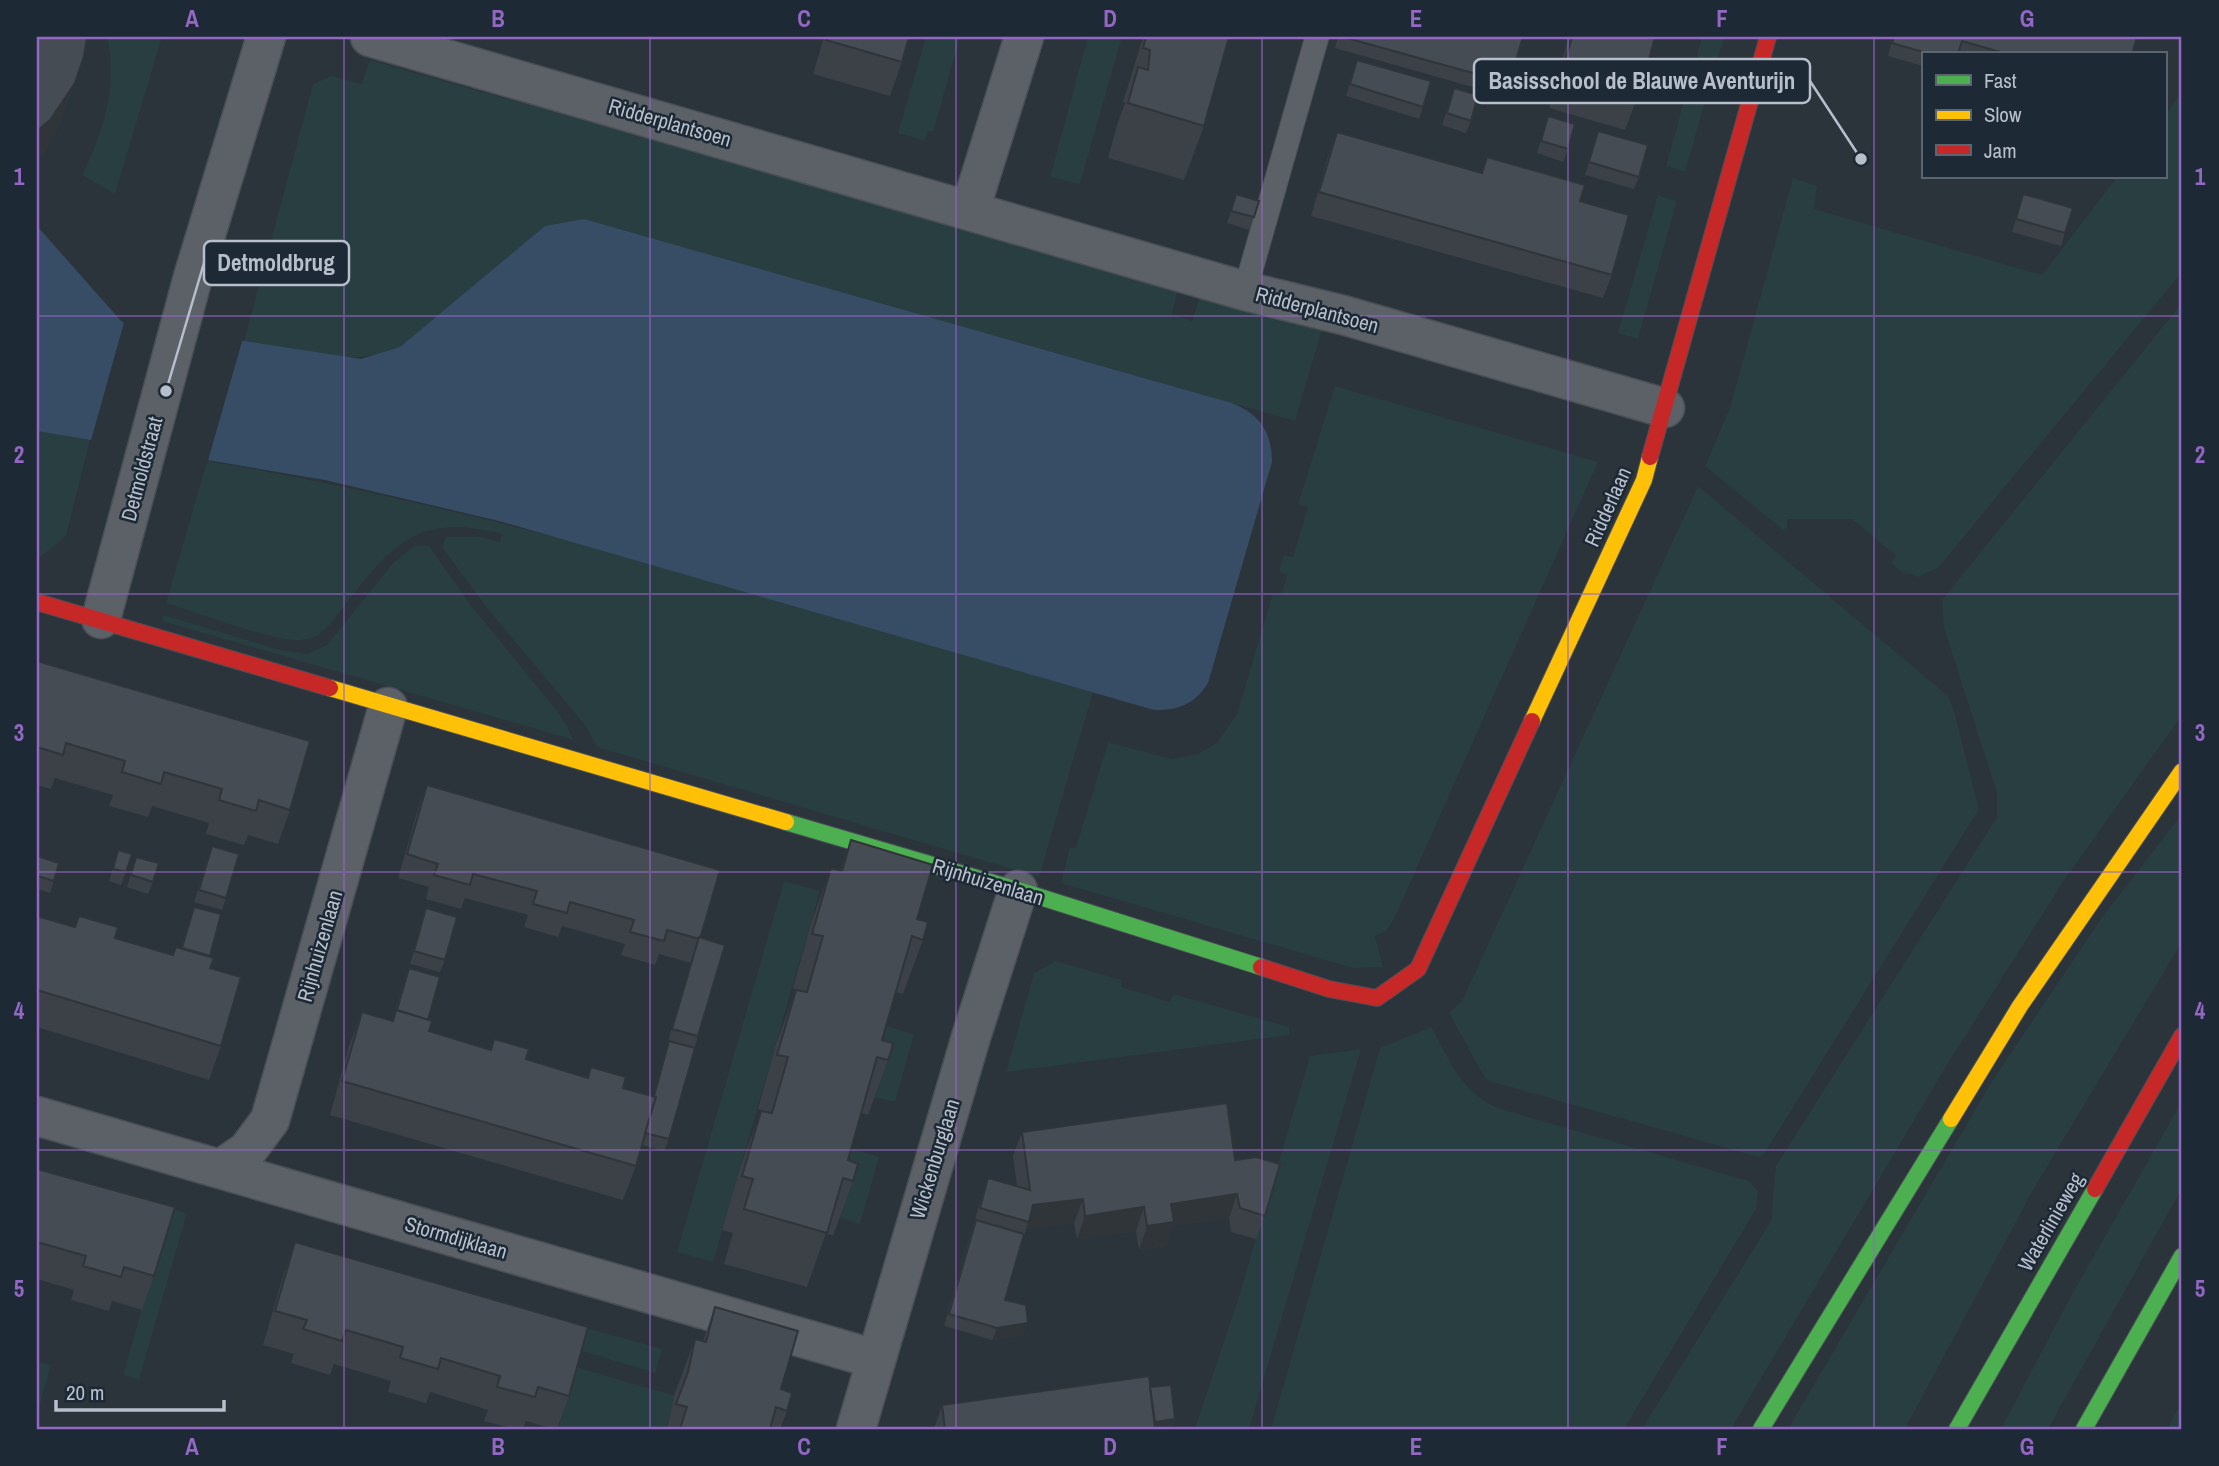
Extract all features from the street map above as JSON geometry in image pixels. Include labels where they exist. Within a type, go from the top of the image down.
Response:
[{"type":"street","name":"Detmoldstraat","points":[[101,619],[193,277],[266,37]]},
{"type":"street","name":"Ridderplantsoen","points":[[370,37],[1245,291],[1343,315],[1665,408]]},
{"type":"street","points":[[971,210],[1024,37]]},
{"type":"street","name":"Ridderlaan","points":[[1418,969],[1644,480],[1768,37]]},
{"type":"street","name":"Rijnhuizenlaan","points":[[37,602],[1018,890],[1329,989],[1377,998],[1418,969]]},
{"type":"street","name":"Rijnhuizenlaan","points":[[222,1168],[247,1151],[270,1120],[388,707]]},
{"type":"street","points":[[1761,1429],[2020,1006],[2182,771]]},
{"type":"street","name":"Wickenburglaan","points":[[856,1429],[1018,890]]},
{"type":"street","name":"Waterlinieweg","points":[[1957,1429],[2182,1036]]},
{"type":"street","name":"Stormdijklaan","points":[[37,1116],[875,1359]]},
{"type":"street","points":[[2084,1429],[2182,1256]]},
{"type":"lane","points":[[1245,291],[1317,37]]},
{"type":"green space","points":[[107,37],[162,37],[115,194],[82,175],[97,142],[107,108],[111,73]]},
{"type":"green space","points":[[926,37],[960,37],[933,132],[928,131],[925,141],[898,133]]},
{"type":"green space","points":[[1088,37],[1122,37],[1080,184],[1050,177]]},
{"type":"green space","points":[[1702,37],[1724,37],[1716,66],[1696,60]]},
{"type":"green space","points":[[370,60],[1178,289],[1172,314],[1192,321],[1200,296],[1322,330],[1295,421],[584,219],[400,347],[362,357],[342,357],[303,353],[244,341],[313,84],[331,76],[362,84]]},
{"type":"green space","points":[[1690,79],[1710,84],[1685,172],[1666,166]]},
{"type":"green space","points":[[2182,92],[2182,272],[1938,568],[1918,577],[1902,572],[1891,563],[1896,556],[1852,519],[1787,519],[1787,529],[1782,529],[1705,466],[1730,408],[1793,178],[1817,186],[1814,209],[2042,275],[2116,178],[2166,178],[2166,114]]},
{"type":"green space","points":[[1658,195],[1677,201],[1638,339],[1618,333]]},
{"type":"green space","points":[[2182,303],[2182,715],[2063,882],[1945,1068],[1731,1429],[1642,1429],[1771,1221],[1776,1166],[1997,817],[1997,793],[1944,628],[1942,600]]},
{"type":"green space","points":[[1335,386],[1598,462],[1394,919],[1386,931],[1375,936],[1383,967],[1353,968],[1061,883],[1070,847],[1076,848],[1108,742],[1172,759],[1198,754],[1217,743],[1237,714],[1273,593],[1281,595],[1287,575],[1279,572],[1284,555],[1293,557],[1308,507],[1298,504]]},
{"type":"green space","points":[[37,431],[90,440],[66,536],[38,559]]},
{"type":"green space","points":[[207,461],[431,506],[542,534],[763,595],[1093,692],[1039,877],[597,747],[585,725],[487,608],[442,547],[446,537],[481,537],[500,542],[502,534],[471,528],[446,528],[424,532],[405,541],[372,571],[326,628],[308,639],[273,636],[166,603]]},
{"type":"green space","points":[[1698,486],[1948,696],[1979,809],[1764,1154],[1758,1157],[1493,1082],[1485,1078],[1449,1013],[1462,1001]]},
{"type":"green space","points":[[415,545],[429,546],[470,604],[561,716],[574,740],[162,621],[163,615],[281,650],[307,654],[327,645],[393,563]]},
{"type":"green space","points":[[2182,814],[2182,942],[2033,1190],[1905,1429],[1788,1429],[1992,1081],[2103,916]]},
{"type":"green space","points":[[784,881],[820,891],[713,1262],[677,1252]]},
{"type":"green space","points":[[1056,961],[1122,980],[1121,987],[1170,1002],[1173,994],[1289,1027],[1289,1035],[1006,1072],[1034,973]]},
{"type":"green space","points":[[885,1025],[914,1035],[895,1102],[873,1097],[866,1091]]},
{"type":"green space","points":[[1431,1027],[1459,1076],[1476,1095],[1488,1103],[1749,1181],[1758,1191],[1756,1209],[1624,1429],[1271,1429],[1380,1048]]},
{"type":"green space","points":[[1361,1049],[1249,1429],[1195,1429],[1237,1303],[1310,1056]]},
{"type":"green space","points":[[2182,1101],[2182,1188],[2048,1429],[2001,1429],[2072,1294]]},
{"type":"green space","points":[[849,1148],[879,1157],[860,1224],[838,1217]]},
{"type":"green space","points":[[140,1199],[187,1213],[139,1380],[123,1375],[162,1239]]},
{"type":"green space","points":[[545,1316],[662,1349],[655,1373],[538,1338]]},
{"type":"green space","points":[[37,1361],[51,1365],[37,1415]]},
{"type":"green space","points":[[576,1367],[676,1396],[666,1429],[558,1429]]},
{"type":"green space","points":[[2182,1401],[2182,1429],[2167,1429]]},
{"type":"water","points":[[584,219],[1232,403],[1250,412],[1262,425],[1270,441],[1272,462],[1208,683],[1203,690],[1185,705],[1154,710],[499,521],[325,480],[37,431],[37,226],[122,322],[361,359],[400,347],[545,226]]},
{"type":"pier","points":[[125,319],[243,338],[207,464],[90,444]]},
{"type":"building","points":[[37,37],[87,37],[75,83],[50,120],[37,131]]},
{"type":"building","points":[[827,37],[909,37],[902,62],[826,40]]},
{"type":"building","points":[[1146,37],[1229,37],[1204,126],[1128,103],[1138,67],[1148,70],[1150,50],[1143,48]]},
{"type":"building","points":[[1343,37],[1523,37],[1509,83]]},
{"type":"building","points":[[1572,37],[1655,37],[1641,88],[1564,65]]},
{"type":"building","points":[[1894,37],[2137,37],[2133,52],[2000,52],[1962,41],[1959,52],[1923,52],[1892,43]]},
{"type":"building","points":[[1357,60],[1431,81],[1423,107],[1350,84]]},
{"type":"building","points":[[1454,88],[1478,95],[1471,121],[1447,113]]},
{"type":"building","points":[[1548,116],[1575,124],[1568,149],[1541,141]]},
{"type":"building","points":[[1598,131],[1648,145],[1639,177],[1589,162]]},
{"type":"building","points":[[1337,132],[1482,173],[1487,157],[1585,185],[1580,201],[1629,215],[1612,275],[1319,192]]},
{"type":"building","points":[[1236,194],[1259,201],[1254,217],[1231,211]]},
{"type":"building","points":[[2023,194],[2073,208],[2065,233],[2016,219]]},
{"type":"building","points":[[37,661],[310,741],[290,810],[259,800],[256,811],[219,800],[222,789],[164,772],[161,784],[122,772],[125,761],[66,743],[63,755],[37,747]]},
{"type":"building","points":[[427,785],[720,870],[700,939],[667,930],[664,941],[630,932],[634,920],[570,902],[567,913],[533,904],[537,891],[473,874],[470,885],[434,875],[438,864],[407,854]]},
{"type":"building","points":[[851,840],[933,865],[917,919],[928,922],[923,940],[912,936],[882,1040],[893,1043],[891,1052],[888,1060],[877,1057],[848,1160],[858,1164],[853,1181],[843,1178],[827,1233],[744,1209],[753,1179],[742,1176],[761,1111],[772,1113],[788,1057],[777,1055],[796,990],[807,992],[823,936],[812,934],[831,868],[842,871]]},
{"type":"building","points":[[212,846],[239,854],[226,898],[199,890]]},
{"type":"building","points":[[118,850],[132,854],[126,872],[113,869]]},
{"type":"building","points":[[37,856],[59,863],[54,881],[37,876]]},
{"type":"building","points":[[136,857],[159,863],[153,882],[131,875]]},
{"type":"building","points":[[194,907],[221,914],[210,956],[182,948]]},
{"type":"building","points":[[426,908],[457,917],[445,960],[414,951]]},
{"type":"building","points":[[37,916],[75,927],[79,916],[118,927],[115,938],[173,955],[176,947],[214,958],[210,968],[241,977],[221,1046],[37,990]]},
{"type":"building","points":[[699,937],[725,945],[698,1036],[672,1029]]},
{"type":"building","points":[[409,968],[440,977],[428,1020],[397,1010]]},
{"type":"building","points":[[396,1010],[432,1021],[429,1031],[491,1050],[494,1039],[529,1049],[526,1059],[588,1078],[591,1067],[626,1077],[623,1088],[656,1097],[636,1166],[342,1081],[362,1012],[393,1021]]},
{"type":"building","points":[[669,1041],[695,1048],[669,1139],[645,1133]]},
{"type":"building","points":[[1227,1103],[1235,1160],[1256,1157],[1280,1164],[1265,1216],[1240,1208],[1237,1194],[1171,1204],[1174,1222],[1147,1226],[1144,1207],[1085,1216],[1083,1199],[1033,1205],[1029,1222],[980,1208],[988,1178],[1030,1190],[1022,1132]]},
{"type":"building","points":[[37,1169],[175,1207],[154,1276],[124,1267],[121,1277],[83,1266],[86,1256],[37,1242]]},
{"type":"building","points":[[976,1220],[1024,1234],[1005,1300],[1026,1305],[1028,1323],[997,1328],[949,1314]]},
{"type":"building","points":[[295,1242],[588,1327],[569,1396],[538,1387],[535,1397],[497,1387],[500,1376],[441,1358],[438,1369],[400,1358],[403,1347],[346,1330],[342,1341],[303,1329],[307,1320],[275,1311]]},
{"type":"building","points":[[715,1307],[798,1331],[781,1389],[792,1393],[787,1411],[776,1407],[770,1429],[680,1429],[687,1407],[676,1404],[688,1372],[695,1339],[706,1342]]},
{"type":"building","points":[[1149,1376],[1155,1429],[945,1429],[942,1405]]},
{"type":"building","points":[[1171,1385],[1175,1419],[1155,1422],[1150,1387]]},
{"type":"traffic: fast","points":[[786,822],[1018,890],[1261,967]]},
{"type":"traffic: fast","points":[[1761,1429],[1951,1119]]},
{"type":"traffic: fast","points":[[1957,1429],[2095,1189]]},
{"type":"traffic: fast","points":[[2084,1429],[2182,1256]]},
{"type":"traffic: slow","points":[[1532,721],[1644,480],[1650,457]]},
{"type":"traffic: slow","points":[[330,688],[786,822]]},
{"type":"traffic: slow","points":[[1951,1119],[2020,1006],[2182,771]]},
{"type":"traffic: jam","points":[[1650,457],[1768,37]]},
{"type":"traffic: jam","points":[[37,602],[330,688]]},
{"type":"traffic: jam","points":[[1261,967],[1329,989],[1377,998],[1418,969],[1532,721]]},
{"type":"traffic: jam","points":[[2095,1189],[2182,1036]]},
{"type":"place","name":"Basisschool de Blauwe Aventurijn","points":[[1861,159]]},
{"type":"place","name":"Detmoldbrug","points":[[166,391]]}]
